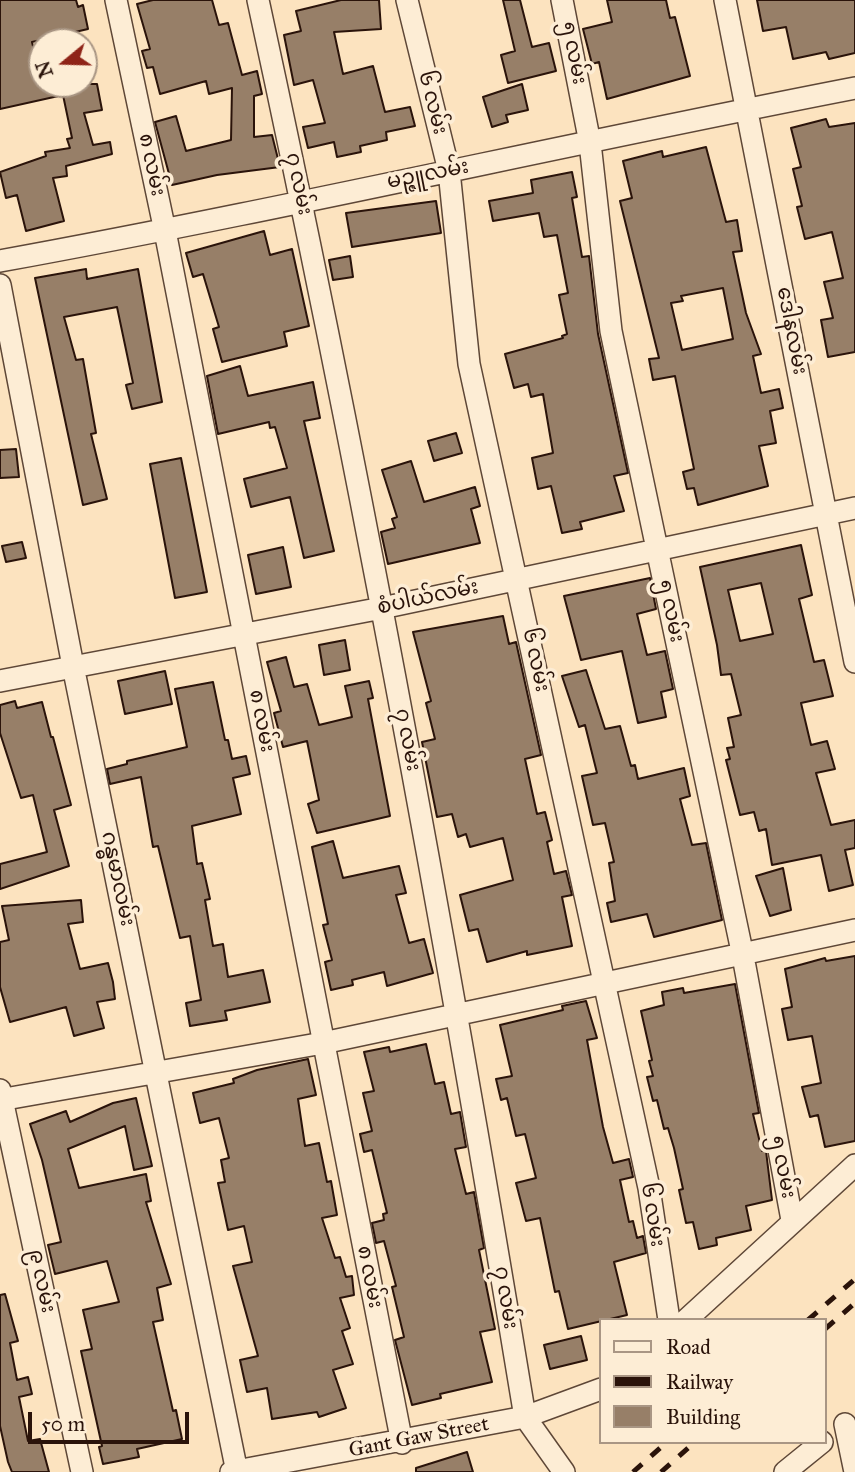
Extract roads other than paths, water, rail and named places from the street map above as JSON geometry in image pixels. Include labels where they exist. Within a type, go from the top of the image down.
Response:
[{"type":"street","name":"၈ လမ်း","points":[[116,0],[165,231],[402,1443]]},
{"type":"street","name":"၇ လမ်း","points":[[258,0],[302,200],[459,1014],[525,1418],[564,1472]]},
{"type":"street","name":"၆ လမ်း","points":[[407,0],[449,171],[469,364],[649,1188],[668,1318]]},
{"type":"street","name":"၅ လမ်း","points":[[562,0],[590,143],[611,331],[743,956],[792,1220]]},
{"type":"street","name":"ဒေါနလမ်း","points":[[725,0],[855,662]]},
{"type":"street","name":"မဉ္ဇူလမ်း","points":[[0,261],[165,231],[302,200],[855,88]]},
{"type":"street","name":"ဂန္ဓမာလမ်း","points":[[0,285],[235,1472]]},
{"type":"street","name":"စံပါယ်လမ်း","points":[[0,681],[382,608],[855,508]]},
{"type":"street","points":[[1,1097],[323,1043],[743,956],[855,930]]},
{"type":"street","name":"၉ လမ်း","points":[[1,1097],[82,1472]]},
{"type":"street","points":[[688,1318],[855,1165]]},
{"type":"street","name":"Gant Gaw Street","points":[[235,1472],[525,1418],[600,1389]]},
{"type":"street","points":[[827,1439],[850,1420]]},
{"type":"street","points":[[850,1420],[855,1472]]},
{"type":"street","points":[[785,1472],[820,1444]]},
{"type":"railway","points":[[810,1318],[855,1279]]},
{"type":"railway","points":[[827,1327],[855,1303]]},
{"type":"railway","points":[[633,1472],[665,1444]]},
{"type":"railway","points":[[661,1472],[693,1444]]}]
